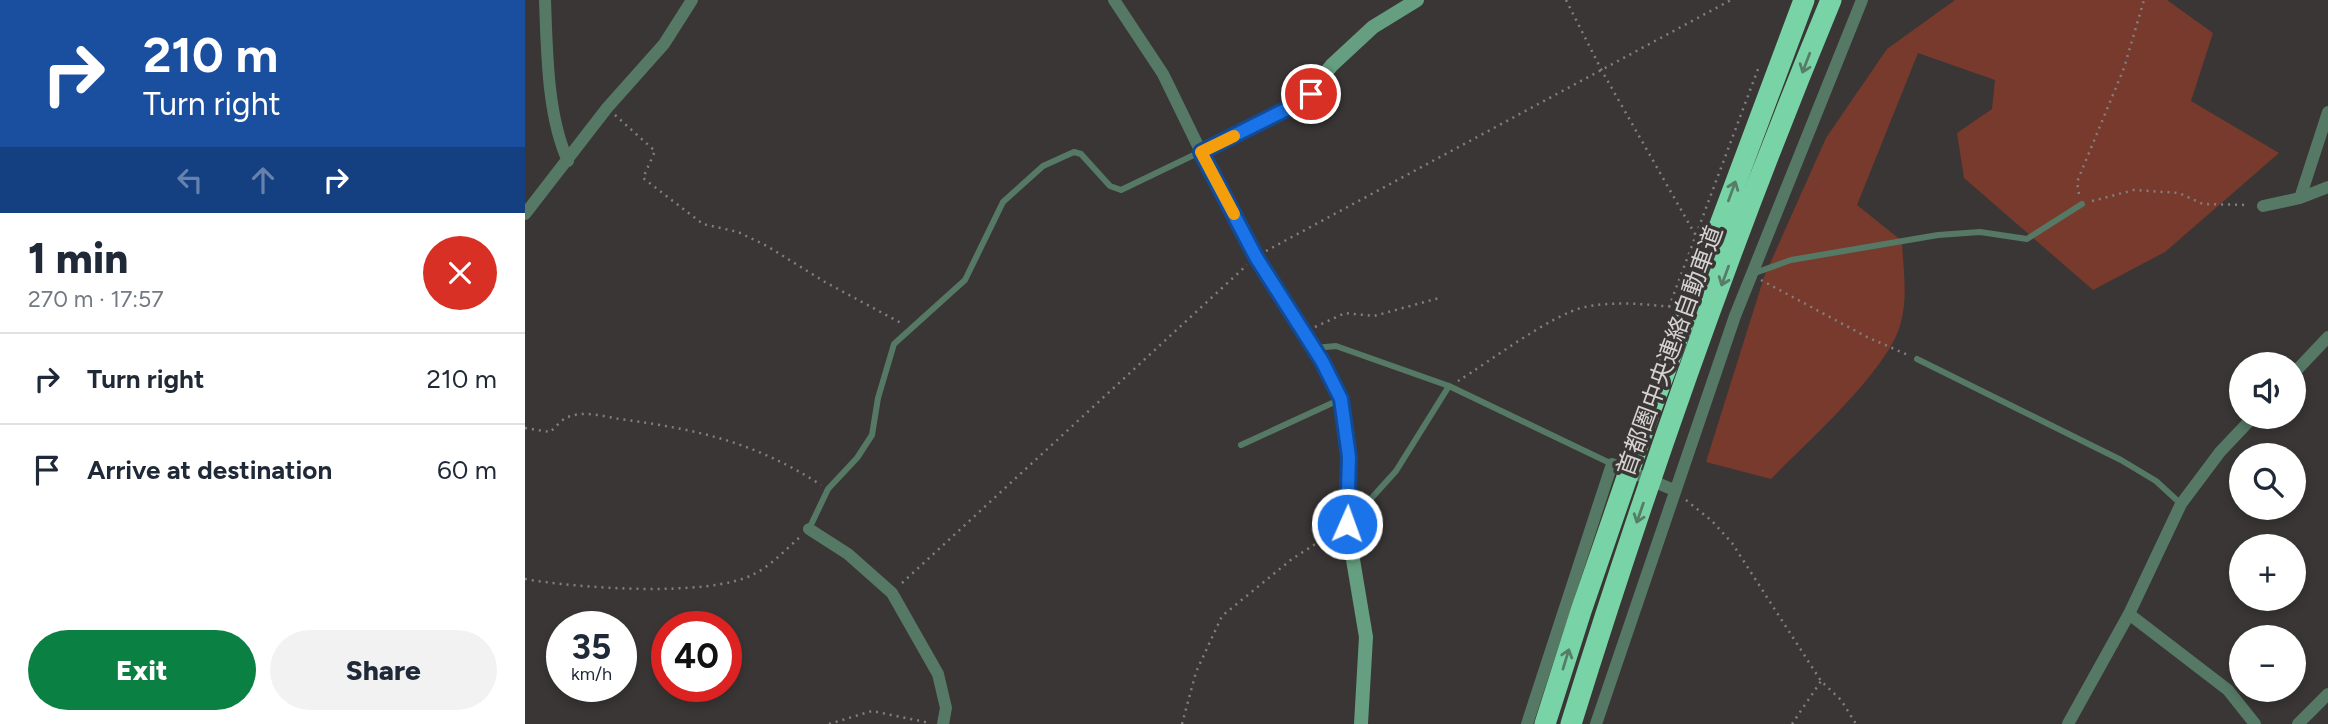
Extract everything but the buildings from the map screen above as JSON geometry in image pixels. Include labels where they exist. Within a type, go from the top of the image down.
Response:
[{"type":"highway","name":"首都圏中央連絡自動車道","points":[[1545,724],[1580,611],[1645,425],[1804,0]]},
{"type":"highway","name":"首都圏中央連絡自動車道","points":[[1571,724],[1608,606],[1733,251],[1831,0]]},
{"type":"street","points":[[545,0],[547,50],[558,140],[568,161]]},
{"type":"street","points":[[525,214],[607,108],[664,44],[692,0]]},
{"type":"street","points":[[1114,0],[1163,74],[1256,257],[1315,348],[1341,399],[1349,457],[1347,524],[1366,637],[1361,724]]},
{"type":"street","points":[[1201,152],[1303,101],[1332,65],[1373,27],[1417,0]]},
{"type":"street","points":[[1596,724],[1674,490],[1750,275],[1862,0]]},
{"type":"street","points":[[2300,198],[2328,112]]},
{"type":"street","points":[[2263,206],[2300,198],[2328,187]]},
{"type":"street","points":[[2306,360],[2328,337]]},
{"type":"street","points":[[2068,724],[2129,614],[2181,504],[2220,452],[2242,429]]},
{"type":"street","points":[[1527,724],[1612,464],[1674,490]]},
{"type":"street","points":[[809,529],[848,554],[892,593],[937,674],[946,708],[943,724]]},
{"type":"street","points":[[2129,614],[2228,690],[2255,724]]},
{"type":"street","points":[[2298,724],[2328,694]]},
{"type":"lane","points":[[809,529],[828,489],[857,457],[872,435],[878,398],[894,344],[965,281],[1003,202],[1043,166],[1074,152],[1081,154],[1110,186],[1121,190],[1201,152]]},
{"type":"lane","points":[[1750,275],[1791,260],[1938,236],[1980,232],[2027,239],[2082,204]]},
{"type":"lane","points":[[1315,348],[1336,346],[1449,386],[1612,464]]},
{"type":"lane","points":[[1917,359],[2121,460],[2156,481],[2181,504]]},
{"type":"lane","points":[[1347,524],[1396,471],[1449,386]]},
{"type":"lane","points":[[1241,445],[1341,399]]},
{"type":"path","points":[[1566,0],[1602,71],[1696,236]]},
{"type":"path","points":[[892,593],[1256,257],[1731,0]]},
{"type":"path","points":[[2144,0],[2124,68],[2077,182],[2082,204],[2134,190],[2179,193],[2203,204],[2263,206]]},
{"type":"path","points":[[1669,307],[1758,69]]},
{"type":"path","points":[[607,108],[655,151],[643,178],[703,224],[738,232],[767,246],[911,329]]},
{"type":"path","points":[[1750,275],[1867,337],[1917,359]]},
{"type":"path","points":[[1303,333],[1346,313],[1374,316],[1439,298]]},
{"type":"path","points":[[1449,386],[1555,320],[1583,307],[1615,304],[1682,309]]},
{"type":"path","points":[[525,428],[550,432],[567,417],[588,414],[702,432],[755,449],[786,463],[828,489]]},
{"type":"path","points":[[1674,490],[1712,521],[1732,543],[1821,681],[1841,699],[1856,724]]},
{"type":"path","points":[[1182,724],[1196,672],[1222,616],[1292,559],[1347,524]]},
{"type":"path","points":[[525,579],[569,587],[635,588],[733,583],[756,574],[809,529]]},
{"type":"path","points":[[1792,724],[1821,681]]},
{"type":"path","points":[[829,724],[872,711],[937,724]]},
{"type":"shaded area","points":[[1955,0],[2167,0],[2213,33],[2191,101],[2279,153],[2165,252],[2093,290],[1964,178],[1957,133],[1992,109],[1995,80],[1918,53],[1857,205],[1902,241],[1904,302],[1894,341],[1865,383],[1771,479],[1706,462],[1764,277],[1826,138],[1887,49]]},
{"type":"slow traffic","points":[[1234,136],[1201,152],[1234,214]]},
{"type":"route","points":[[1311,94],[1303,101],[1201,152],[1256,257],[1315,348],[1341,399],[1349,457],[1347,524]]}]
